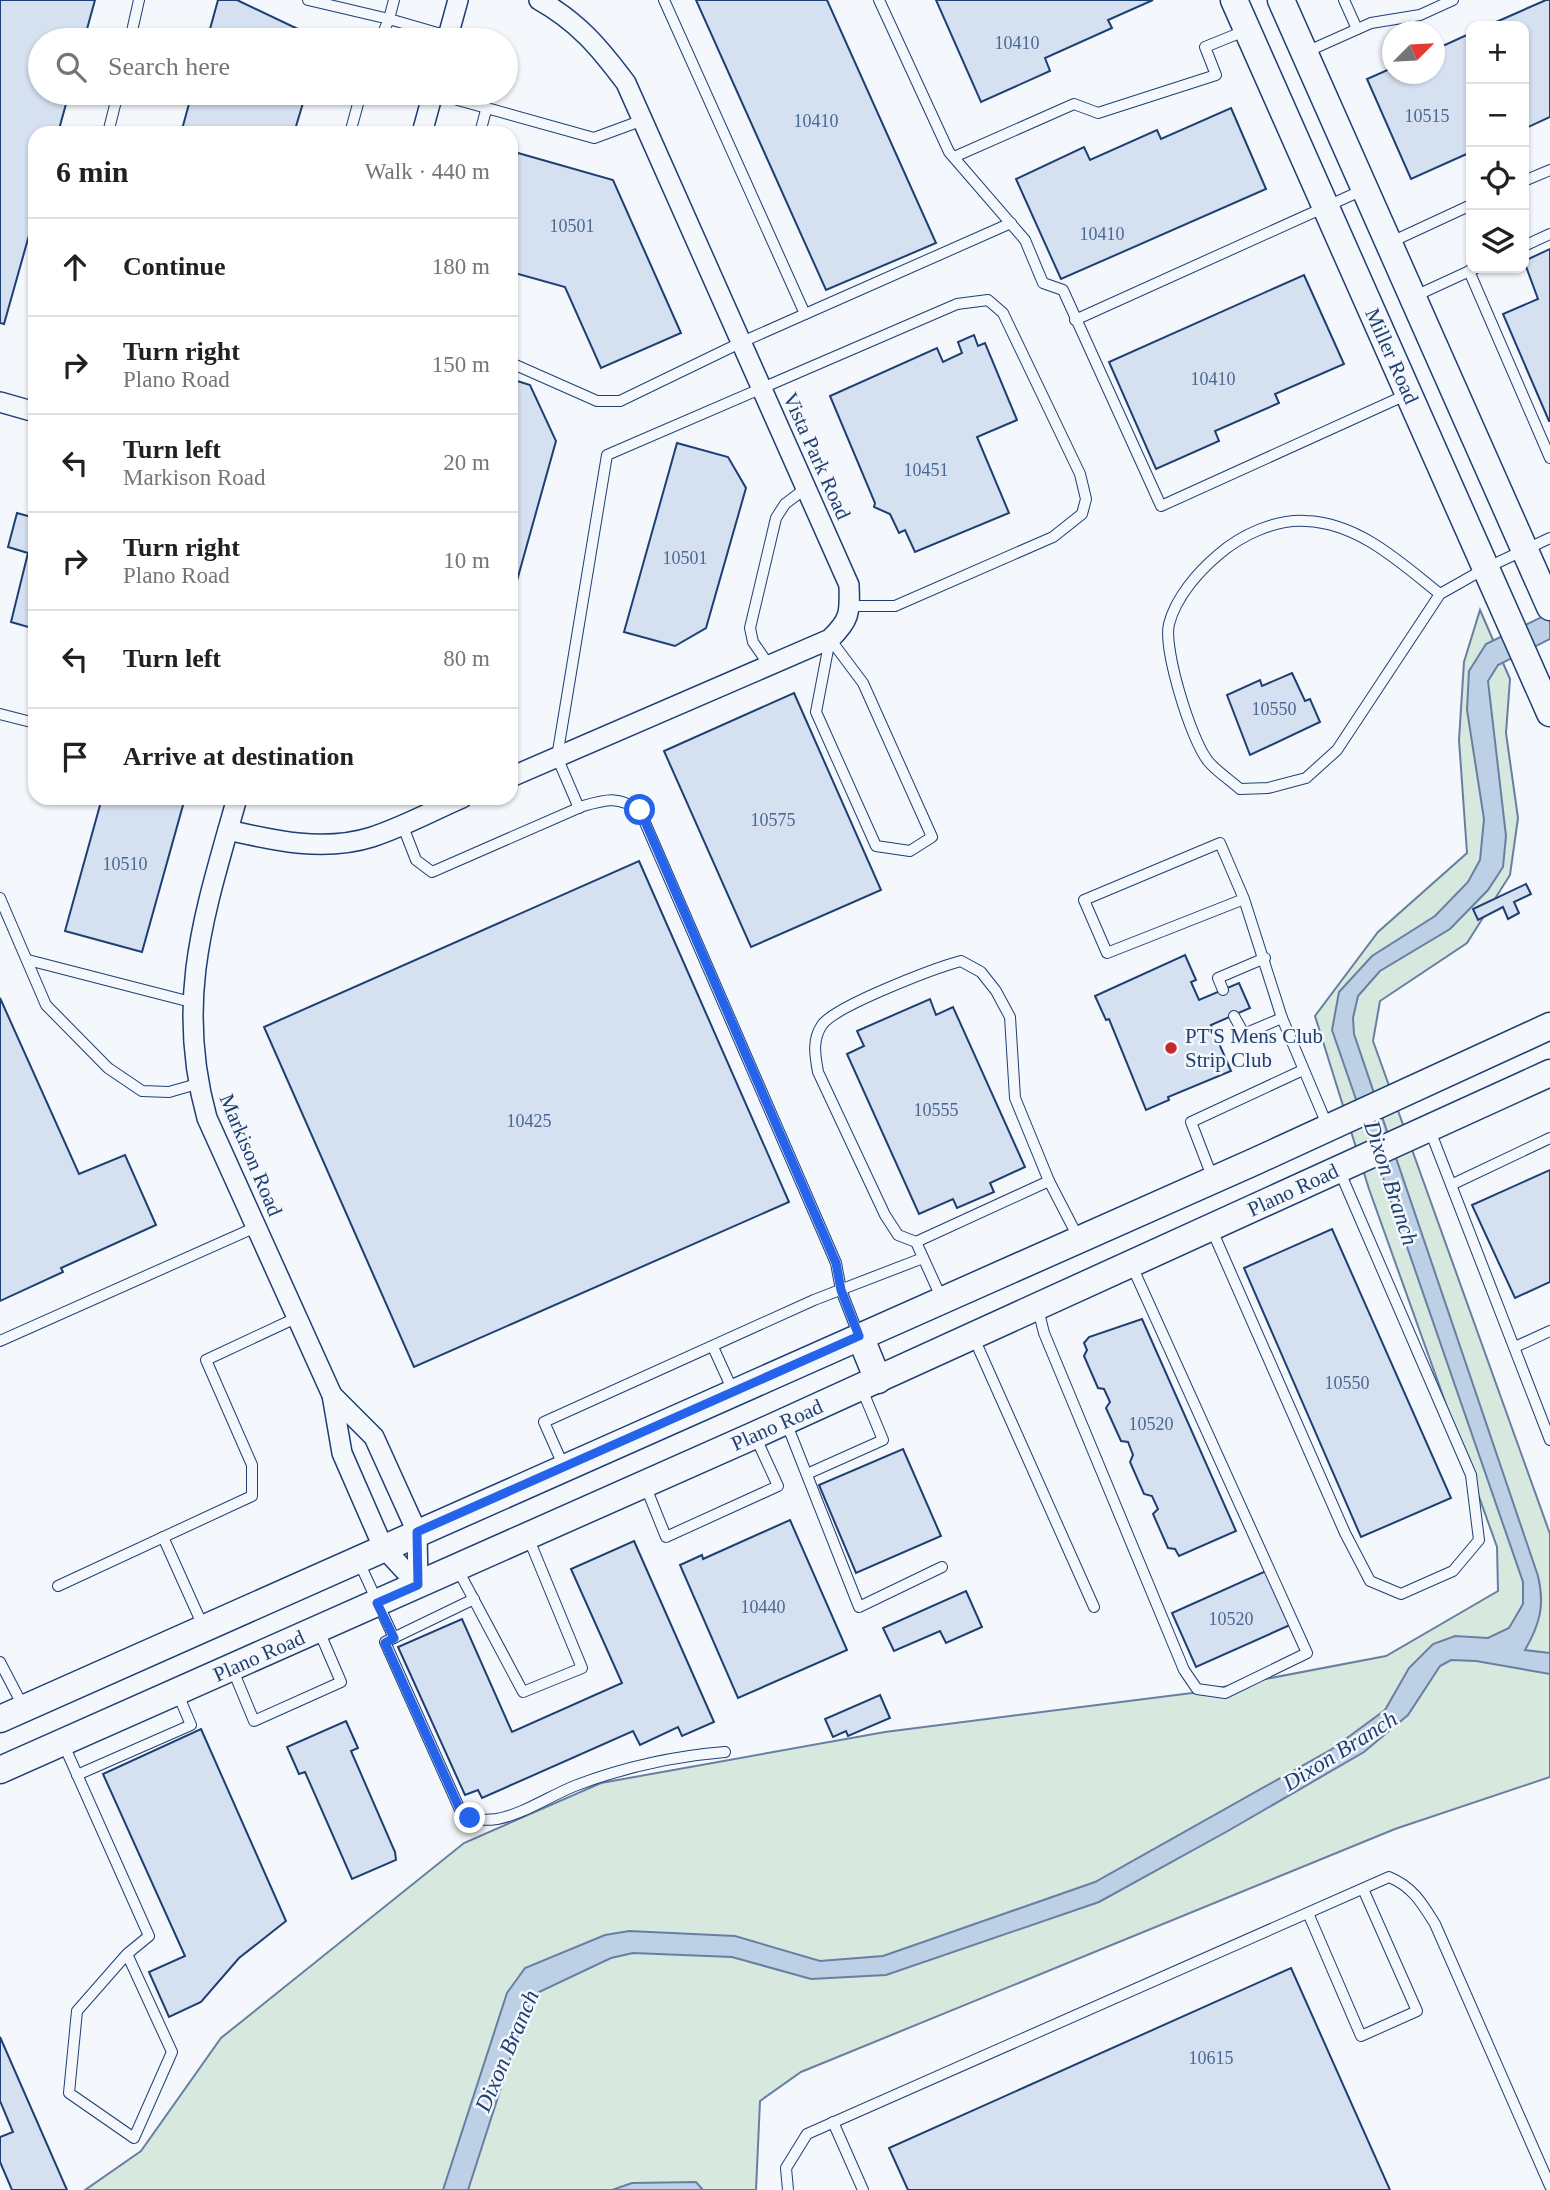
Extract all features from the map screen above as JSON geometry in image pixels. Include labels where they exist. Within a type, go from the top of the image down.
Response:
[{"type":"main road","name":"Miller Road","points":[[1234,0],[1550,713]]},
{"type":"main road","name":"Miller Road","points":[[1281,0],[1550,607]]},
{"type":"main road","name":"Plano Road","points":[[0,1719],[1213,1180],[1550,1026]]},
{"type":"main road","name":"Plano Road","points":[[0,1770],[755,1435],[1550,1073]]},
{"type":"main road","points":[[1211,1228],[1213,1180]]},
{"type":"main road","points":[[859,1336],[869,1383]]},
{"type":"street","points":[[451,28],[458,0]]},
{"type":"street","name":"Vista Park Road","points":[[552,2],[595,41],[626,83],[849,585],[850,606]]},
{"type":"street","points":[[424,126],[430,105]]},
{"type":"street","points":[[0,402],[28,410]]},
{"type":"street","points":[[518,774],[830,639],[846,623],[850,606]]},
{"type":"street","name":"Markison Road","points":[[235,805],[203,922],[191,1002],[197,1084],[207,1118],[332,1395],[342,1453],[383,1547],[418,1585]]},
{"type":"street","points":[[228,830],[287,843],[320,844],[371,838],[402,824],[432,805]]},
{"type":"street","name":"Markison Road","points":[[332,1395],[374,1437],[417,1532],[418,1585]]},
{"type":"lane","points":[[133,28],[139,0]]},
{"type":"lane","points":[[308,0],[417,28]]},
{"type":"lane","points":[[385,28],[394,0]]},
{"type":"lane","points":[[664,0],[806,314]]},
{"type":"lane","points":[[879,0],[954,157],[1025,240],[1043,283],[1063,290],[1161,506],[1409,394]]},
{"type":"lane","points":[[1344,0],[1357,29]]},
{"type":"lane","points":[[1305,53],[1357,29],[1420,15],[1453,0]]},
{"type":"lane","points":[[954,157],[1074,104],[1098,113],[1216,75],[1205,47],[1247,30]]},
{"type":"lane","points":[[110,126],[115,105]]},
{"type":"lane","points":[[352,126],[358,105]]},
{"type":"lane","points":[[470,105],[594,138],[643,120]]},
{"type":"lane","points":[[482,126],[486,110]]},
{"type":"lane","points":[[1529,179],[1550,170]]},
{"type":"lane","points":[[1075,320],[1365,189]]},
{"type":"lane","points":[[1389,243],[1466,207]]},
{"type":"lane","points":[[518,366],[597,401],[621,401],[742,342],[1010,223]]},
{"type":"lane","points":[[1529,244],[1550,234]]},
{"type":"lane","points":[[1413,297],[1466,272]]},
{"type":"lane","points":[[1474,273],[1550,458]]},
{"type":"lane","points":[[579,808],[557,757],[607,455],[957,304],[988,300],[1003,313],[1080,474],[1086,499],[1082,514],[1053,537],[895,606],[850,606]]},
{"type":"lane","points":[[769,665],[753,642],[750,628],[776,518],[785,504],[806,488]]},
{"type":"lane","points":[[1440,594],[1383,549],[1352,532],[1306,521],[1273,525],[1232,543],[1208,564],[1184,592],[1169,625],[1171,667],[1207,760],[1240,789],[1268,788],[1306,778],[1337,750],[1440,594],[1490,578],[1525,550],[1550,538]]},
{"type":"lane","points":[[830,639],[863,682],[932,837],[910,851],[876,846],[816,712],[830,639]]},
{"type":"lane","points":[[0,714],[28,721]]},
{"type":"lane","points":[[402,824],[416,860],[432,872],[579,808],[604,800],[625,800],[640,810],[836,1263],[841,1290],[859,1336]]},
{"type":"lane","points":[[1244,899],[1107,953],[1084,900],[1220,843],[1244,899],[1265,958],[1282,1018],[1328,1128]]},
{"type":"lane","points":[[0,898],[46,1004],[108,1068],[142,1091],[169,1092],[197,1084]]},
{"type":"lane","points":[[1223,990],[1218,978],[1265,958]]},
{"type":"lane","points":[[27,960],[191,1002]]},
{"type":"lane","points":[[943,1300],[916,1242],[898,1235],[885,1215],[818,1072],[813,1047],[823,1024],[844,1010],[949,964],[961,961],[981,972],[996,991],[1010,1017],[1015,1098],[1049,1181],[1079,1239]]},
{"type":"lane","points":[[1234,1016],[1244,1034],[1282,1018]]},
{"type":"lane","points":[[1213,1180],[1191,1122],[1303,1070]]},
{"type":"lane","points":[[1429,1128],[1550,1440]]},
{"type":"lane","points":[[1452,1184],[1550,1138]]},
{"type":"lane","points":[[1211,1228],[1345,1532],[1370,1581],[1401,1594],[1453,1571],[1479,1541],[1471,1475],[1339,1169]]},
{"type":"lane","points":[[916,1242],[1049,1181]]},
{"type":"lane","points":[[0,1341],[256,1227]]},
{"type":"lane","points":[[565,1467],[544,1422],[841,1290],[923,1258]]},
{"type":"lane","points":[[1038,1306],[1044,1333],[1184,1670],[1197,1689],[1225,1693],[1307,1653],[1131,1264]]},
{"type":"lane","points":[[58,1586],[252,1496],[248,1455],[206,1360],[298,1317]]},
{"type":"lane","points":[[1515,1347],[1550,1331]]},
{"type":"lane","points":[[973,1336],[1094,1606]]},
{"type":"lane","points":[[713,1347],[733,1392]]},
{"type":"lane","points":[[807,1474],[883,1440],[869,1383]]},
{"type":"lane","points":[[786,1421],[859,1607],[942,1567]]},
{"type":"lane","points":[[645,1484],[667,1537],[778,1486],[755,1435]]},
{"type":"lane","points":[[163,1537],[204,1627]]},
{"type":"lane","points":[[457,1568],[523,1692],[582,1668],[528,1537]]},
{"type":"lane","points":[[357,1559],[394,1638]]},
{"type":"lane","points":[[474,1599],[385,1643],[461,1812],[470,1818],[482,1821],[501,1818],[577,1785],[655,1761],[725,1752]]},
{"type":"lane","points":[[232,1667],[254,1721],[341,1682],[319,1629]]},
{"type":"lane","points":[[0,1662],[24,1709]]},
{"type":"lane","points":[[77,1775],[191,1725],[177,1692]]},
{"type":"lane","points":[[63,1742],[149,1936],[127,1954],[77,2011],[69,2093],[134,2137],[172,2052],[127,1954]]},
{"type":"lane","points":[[788,2190],[786,2168],[794,2150],[807,2134],[1389,1877],[1402,1882],[1416,1893],[1435,1924],[1550,2186]]},
{"type":"lane","points":[[1308,1913],[1361,2036],[1384,2026],[1418,2011],[1363,1889]]},
{"type":"lane","points":[[833,2122],[863,2190]]},
{"type":"shaded area","points":[[1480,610],[1510,679],[1506,733],[1518,818],[1510,875],[1467,943],[1380,1001],[1373,1041],[1550,1534],[1550,1777],[1395,1829],[801,2072],[760,2101],[756,2190],[85,2190],[141,2151],[221,2038],[464,1843],[601,1783],[885,1732],[1192,1693],[1386,1656],[1498,1591],[1497,1547],[1369,1189],[1315,1016],[1378,932],[1467,853],[1459,740],[1464,662]]},
{"type":"water","name":"Dixon Branch","points":[[1550,613],[1550,639],[1498,665],[1488,681],[1506,836],[1503,867],[1488,890],[1450,929],[1380,971],[1358,996],[1353,1018],[1354,1034],[1538,1576],[1540,1614],[1525,1650],[1550,1653],[1550,1674],[1476,1661],[1451,1660],[1440,1666],[1408,1715],[1364,1752],[1226,1832],[1099,1902],[886,1975],[811,1979],[732,1957],[633,1953],[611,1958],[539,1992],[526,2010],[468,2190],[443,2190],[507,1993],[525,1968],[605,1935],[629,1931],[735,1936],[820,1961],[883,1956],[1095,1882],[1332,1749],[1385,1710],[1409,1668],[1433,1644],[1455,1636],[1488,1638],[1509,1628],[1523,1604],[1523,1582],[1332,1030],[1339,992],[1372,956],[1435,916],[1468,882],[1480,860],[1484,819],[1467,710],[1469,671],[1486,644]]},
{"type":"water","points":[[696,2182],[703,2190],[612,2190],[632,2183]]},
{"type":"building","points":[[0,0],[95,0],[87,28],[28,28],[28,105],[66,105],[60,126],[28,126],[28,239],[4,324],[0,323]]},
{"type":"building","points":[[218,0],[237,0],[296,28],[210,28]]},
{"type":"building","points":[[696,0],[827,0],[936,243],[826,290]]},
{"type":"building","points":[[936,0],[1153,0],[1108,20],[1112,28],[1045,58],[1050,71],[981,102]]},
{"type":"building","points":[[1550,0],[1550,117],[1529,127],[1529,21],[1498,21]]},
{"type":"building","points":[[1466,35],[1466,154],[1411,179],[1367,79],[1382,72],[1382,84],[1445,84],[1445,45]]},
{"type":"building","points":[[189,105],[302,105],[296,126],[183,126]]},
{"type":"building","points":[[1231,108],[1266,189],[1061,279],[1016,179],[1084,147],[1090,160],[1157,130],[1161,139]]},
{"type":"building","points":[[518,153],[613,180],[681,333],[601,368],[565,287],[518,274]]},
{"type":"building","points":[[1550,249],[1550,421],[1503,314],[1538,299],[1528,273],[1529,259]]},
{"type":"building","points":[[1304,275],[1344,364],[1275,394],[1279,403],[1215,431],[1219,441],[1156,469],[1109,362]]},
{"type":"building","points":[[974,335],[978,346],[985,343],[1017,420],[977,437],[1009,513],[915,552],[905,530],[899,533],[890,514],[874,507],[875,503],[830,396],[937,348],[943,362],[962,353],[958,342]]},
{"type":"building","points":[[518,381],[530,385],[556,441],[518,577]]},
{"type":"building","points":[[677,443],[728,457],[746,488],[706,628],[675,646],[624,632]]},
{"type":"building","points":[[17,513],[28,516],[28,553],[8,547]]},
{"type":"building","points":[[28,553],[28,627],[11,622]]},
{"type":"building","points":[[1292,673],[1305,701],[1310,699],[1320,722],[1250,755],[1227,695],[1260,680],[1262,686]]},
{"type":"building","points":[[794,693],[881,890],[751,947],[664,751]]},
{"type":"building","points":[[100,805],[183,805],[142,952],[65,931]]},
{"type":"building","points":[[639,861],[789,1202],[414,1367],[264,1027]]},
{"type":"building","points":[[1526,884],[1531,894],[1514,902],[1519,913],[1508,919],[1503,907],[1478,920],[1473,909]]},
{"type":"building","name":"PT'S Mens Club Strip Club","points":[[1185,955],[1196,980],[1191,982],[1199,1000],[1239,983],[1250,1008],[1211,1025],[1231,1071],[1168,1097],[1169,1100],[1146,1110],[1109,1019],[1106,1020],[1095,996]]},
{"type":"building","points":[[0,998],[79,1174],[125,1155],[156,1225],[61,1268],[63,1272],[0,1301]]},
{"type":"building","points":[[930,999],[936,1015],[953,1007],[1025,1167],[990,1183],[994,1192],[957,1208],[953,1199],[919,1214],[847,1054],[864,1046],[857,1031]]},
{"type":"building","points":[[1550,1170],[1550,1282],[1515,1298],[1472,1205]]},
{"type":"building","points":[[1332,1229],[1451,1498],[1361,1537],[1244,1268]]},
{"type":"building","points":[[1142,1319],[1236,1531],[1179,1556],[1175,1549],[1168,1548],[1153,1514],[1158,1509],[1152,1496],[1144,1494],[1130,1462],[1133,1455],[1128,1442],[1121,1441],[1106,1408],[1110,1402],[1104,1389],[1098,1388],[1084,1356],[1087,1350],[1084,1343],[1089,1337]]},
{"type":"building","points":[[903,1449],[941,1536],[856,1573],[819,1485]]},
{"type":"building","points":[[790,1520],[847,1650],[738,1698],[680,1565],[702,1555],[703,1559]]},
{"type":"building","points":[[634,1541],[714,1722],[682,1736],[678,1727],[640,1745],[633,1731],[482,1798],[478,1790],[465,1795],[398,1647],[462,1619],[512,1732],[622,1683],[571,1569]]},
{"type":"building","points":[[1266,1571],[1290,1625],[1196,1667],[1172,1613]]},
{"type":"building","points":[[966,1591],[982,1627],[946,1643],[940,1631],[894,1651],[883,1628]]},
{"type":"building","points":[[880,1695],[890,1718],[848,1736],[846,1731],[833,1737],[825,1719]]},
{"type":"building","points":[[346,1721],[358,1748],[351,1751],[395,1852],[396,1860],[352,1879],[305,1772],[299,1774],[287,1747]]},
{"type":"building","points":[[201,1729],[286,1921],[239,1958],[201,2002],[169,2017],[149,1972],[185,1956],[103,1774]]},
{"type":"building","points":[[1291,1968],[1390,2190],[908,2190],[889,2148]]},
{"type":"building","points":[[0,2037],[67,2190],[12,2190],[0,2162],[0,2137],[13,2132],[0,2101]]},
{"type":"place","name":"PT'S Mens Club Strip Club","points":[[1171,1048]]},
{"type":"route","points":[[470,1818],[461,1812],[385,1643],[394,1638],[377,1603],[418,1585],[417,1532],[859,1336],[841,1290],[836,1263],[713,986],[640,810]]}]
